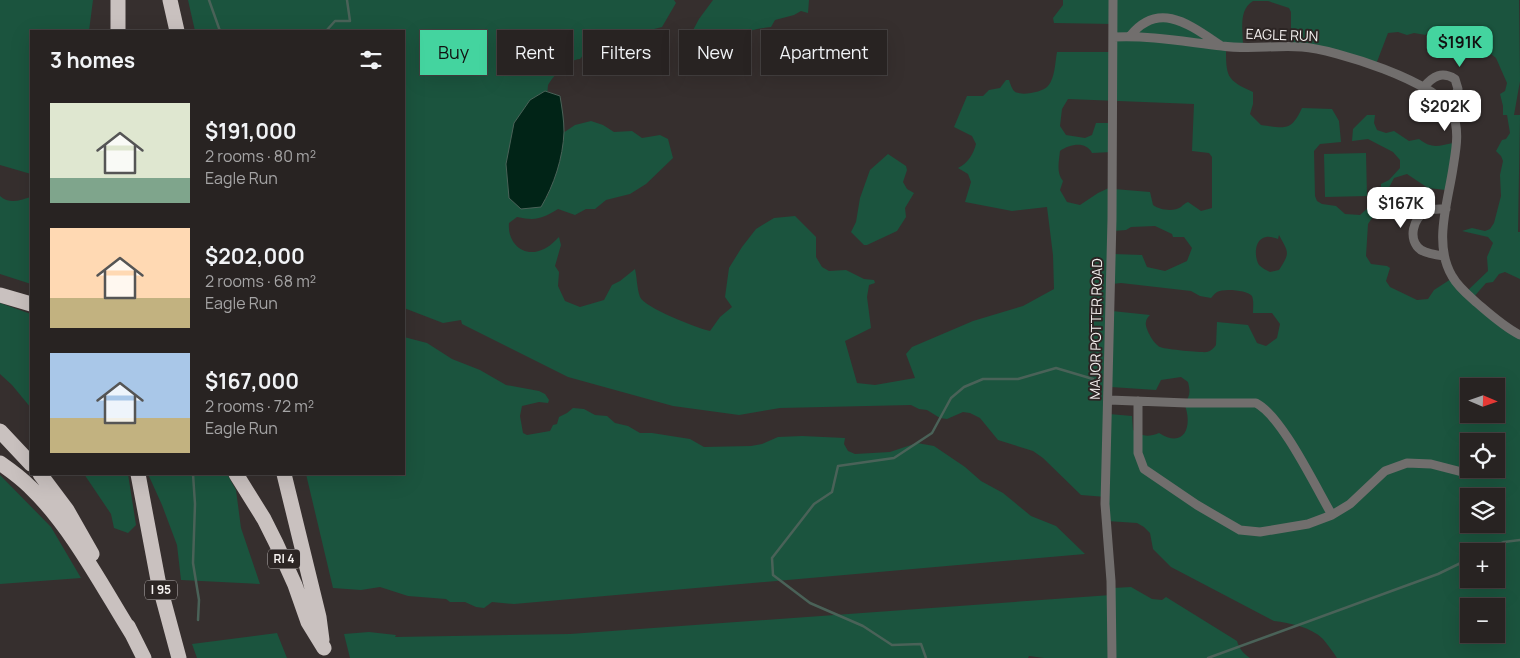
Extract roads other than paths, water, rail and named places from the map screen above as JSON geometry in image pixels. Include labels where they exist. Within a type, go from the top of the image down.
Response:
[{"type":"highway","points":[[118,0],[118,30]]},
{"type":"highway","points":[[170,0],[177,30]]},
{"type":"highway","points":[[0,295],[30,304]]},
{"type":"highway","points":[[0,431],[30,463]]},
{"type":"highway","points":[[0,463],[29,486],[57,518],[132,634]]},
{"type":"highway","points":[[41,475],[82,536],[144,658]]},
{"type":"highway","name":"I 95","points":[[138,475],[157,572],[179,658]]},
{"type":"highway","name":"RI 4","points":[[237,475],[264,519],[276,543],[295,585],[308,622],[325,653]]},
{"type":"highway","points":[[284,475],[319,617],[325,653]]},
{"type":"street","name":"MAJOR POTTER ROAD","points":[[1112,658],[1111,582],[1105,504],[1109,400],[1113,0]]},
{"type":"street","points":[[1130,36],[1144,21],[1154,17],[1165,16],[1180,19],[1194,26],[1222,46]]},
{"type":"street","name":"EAGLE RUN","points":[[1113,37],[1130,36],[1222,46],[1293,47],[1329,51],[1353,58],[1424,87],[1438,96],[1450,109]]},
{"type":"street","points":[[1424,87],[1439,75],[1447,75],[1455,79],[1458,89],[1450,109],[1456,124],[1457,140],[1443,235],[1444,256],[1452,276],[1466,293],[1505,326],[1520,335]]},
{"type":"street","points":[[1444,256],[1429,253],[1419,248],[1413,234],[1416,221],[1420,215],[1432,209],[1446,209]]},
{"type":"street","points":[[1109,400],[1256,403],[1264,407],[1290,441],[1332,515]]},
{"type":"street","points":[[1138,401],[1138,452],[1144,470],[1197,505],[1240,530],[1260,532],[1308,524],[1332,515],[1350,504],[1385,471],[1407,463],[1431,464],[1460,471]]},
{"type":"waterway","points":[[209,0],[220,30]]},
{"type":"waterway","points":[[327,30],[335,21],[350,21],[347,0]]},
{"type":"waterway","points":[[926,658],[921,644],[892,645],[863,626],[810,603],[773,575],[772,558],[814,504],[832,492],[838,466],[894,458],[932,433],[951,398],[964,387],[983,379],[1018,379],[1056,368],[1093,379]]},
{"type":"waterway","points":[[193,475],[195,504],[193,563],[199,600],[198,620]]},
{"type":"waterway","points":[[1502,543],[1520,540]]},
{"type":"waterway","points":[[1208,658],[1438,574],[1460,563]]}]
